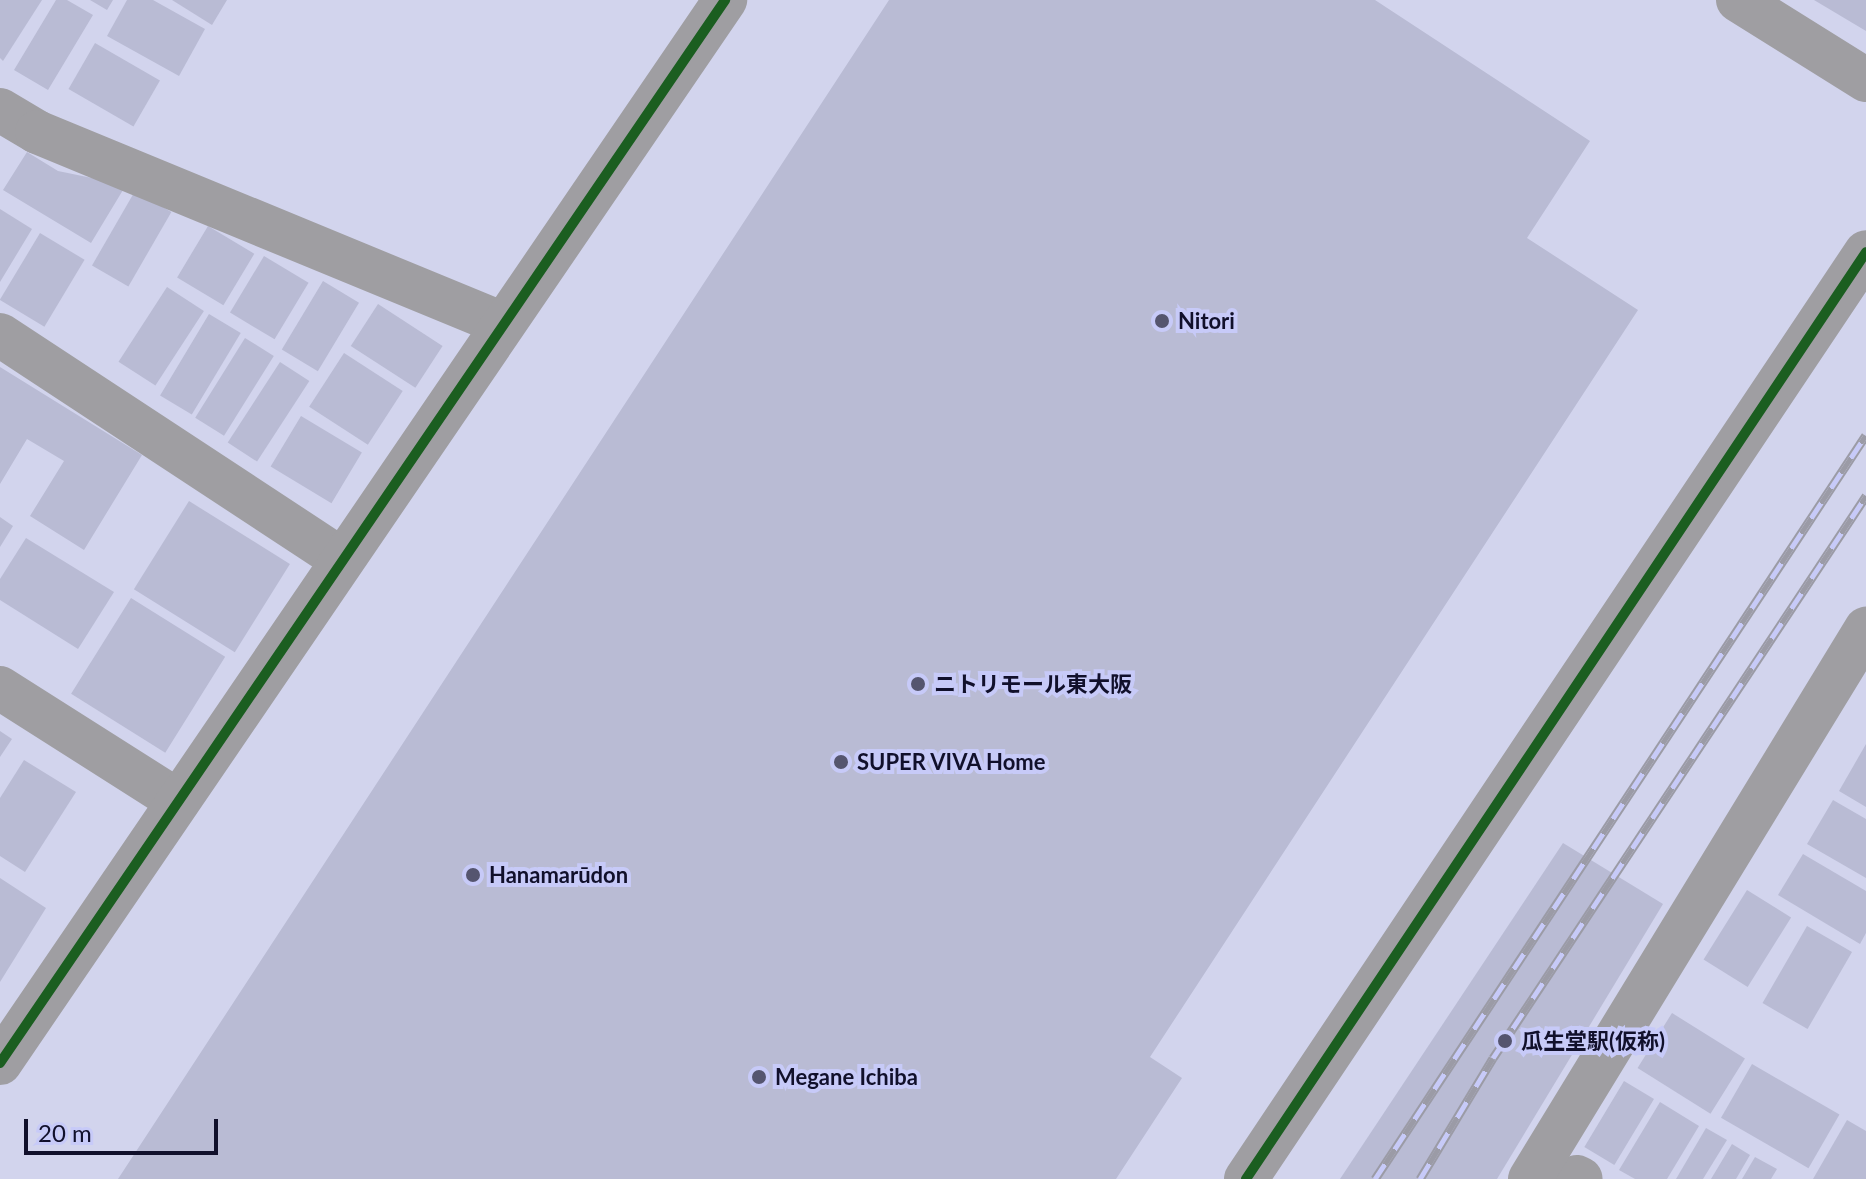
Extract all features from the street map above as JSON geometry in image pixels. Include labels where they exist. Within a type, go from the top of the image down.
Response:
[{"type":"street","points":[[1738,0],[1866,80]]},
{"type":"street","points":[[1,1059],[503,324],[711,5]]},
{"type":"street","points":[[0,110],[37,132],[503,324]]},
{"type":"street","points":[[1246,1179],[1866,252]]},
{"type":"street","points":[[0,335],[342,560]]},
{"type":"street","points":[[1530,1179],[1866,629]]},
{"type":"street","points":[[0,688],[178,801]]},
{"type":"building","points":[[0,0],[42,0],[3,61],[0,58]]},
{"type":"building","points":[[56,0],[67,0],[93,15],[48,90],[14,70]]},
{"type":"building","points":[[90,0],[113,0],[107,10]]},
{"type":"building","points":[[127,0],[153,0],[205,29],[179,76],[107,36]]},
{"type":"building","points":[[172,0],[227,0],[212,25]]},
{"type":"building","name":"ニトリモール東大阪","points":[[889,0],[1375,0],[1590,141],[1527,238],[1638,310],[1150,1057],[1182,1078],[1116,1179],[118,1179]]},
{"type":"building","points":[[1814,0],[1866,0],[1866,31]]},
{"type":"building","points":[[95,43],[160,80],[133,126],[68,89]]},
{"type":"building","points":[[27,152],[58,171],[126,185],[91,243],[3,190]]},
{"type":"building","points":[[135,191],[171,212],[128,286],[92,265]]},
{"type":"building","points":[[0,209],[32,229],[0,282]]},
{"type":"building","points":[[208,226],[254,254],[223,305],[177,277]]},
{"type":"building","points":[[40,233],[85,260],[44,327],[0,300]]},
{"type":"building","points":[[264,256],[309,283],[275,339],[230,313]]},
{"type":"building","points":[[323,281],[359,303],[318,371],[282,350]]},
{"type":"building","points":[[167,287],[204,311],[155,386],[119,362]]},
{"type":"building","points":[[378,304],[443,346],[415,388],[351,346]]},
{"type":"building","points":[[209,314],[241,333],[192,414],[160,395]]},
{"type":"building","points":[[245,338],[274,356],[224,436],[195,418]]},
{"type":"building","points":[[344,353],[403,391],[368,445],[309,407]]},
{"type":"building","points":[[280,362],[309,381],[257,462],[228,443]]},
{"type":"building","points":[[0,367],[142,455],[84,550],[30,516],[64,461],[27,439],[0,484]]},
{"type":"building","points":[[301,416],[362,453],[331,503],[271,467]]},
{"type":"building","points":[[189,501],[290,564],[235,652],[134,589]]},
{"type":"building","points":[[0,517],[13,526],[0,547]]},
{"type":"building","points":[[26,538],[114,592],[78,649],[0,600],[0,579]]},
{"type":"building","points":[[131,598],[225,657],[165,753],[71,694]]},
{"type":"building","points":[[0,731],[12,739],[0,757]]},
{"type":"building","points":[[1866,744],[1866,807],[1839,791]]},
{"type":"building","points":[[24,760],[76,792],[25,872],[0,856],[0,798]]},
{"type":"building","points":[[1833,800],[1866,819],[1866,878],[1807,844]]},
{"type":"building","name":"瓜生堂駅(仮称)","points":[[1563,843],[1663,904],[1497,1179],[1340,1179]]},
{"type":"building","points":[[1803,854],[1866,891],[1866,933],[1860,944],[1778,895]]},
{"type":"building","points":[[0,878],[46,908],[0,982]]},
{"type":"building","points":[[1747,890],[1791,918],[1748,987],[1704,960]]},
{"type":"building","points":[[1807,926],[1852,952],[1808,1029],[1762,1003]]},
{"type":"building","points":[[1672,1013],[1745,1059],[1710,1114],[1638,1068]]},
{"type":"building","points":[[1752,1064],[1839,1114],[1808,1168],[1721,1118]]},
{"type":"building","points":[[1624,1081],[1654,1099],[1614,1165],[1584,1147]]},
{"type":"building","points":[[1660,1102],[1699,1126],[1667,1179],[1635,1179],[1619,1170]]},
{"type":"building","points":[[1847,1120],[1866,1131],[1866,1179],[1813,1179]]},
{"type":"building","points":[[1706,1128],[1727,1140],[1703,1179],[1676,1179]]},
{"type":"building","points":[[1732,1144],[1750,1155],[1736,1179],[1711,1179]]},
{"type":"building","points":[[1755,1157],[1777,1169],[1771,1179],[1742,1179]]},
{"type":"railway","points":[[1375,1179],[1866,435]]},
{"type":"railway","points":[[1420,1179],[1493,1058],[1866,496]]},
{"type":"cycle path","points":[[0,1063],[725,0]]},
{"type":"cycle path","points":[[1246,1179],[1866,252]]},
{"type":"place","name":"Nitori","points":[[1162,321]]},
{"type":"place","name":"ニトリモール東大阪","points":[[918,684]]},
{"type":"place","name":"SUPER VIVA Home","points":[[841,762]]},
{"type":"place","name":"Hanamarūdon","points":[[473,875]]},
{"type":"place","name":"瓜生堂駅(仮称)","points":[[1505,1041]]},
{"type":"place","name":"Megane Ichiba","points":[[759,1077]]}]
